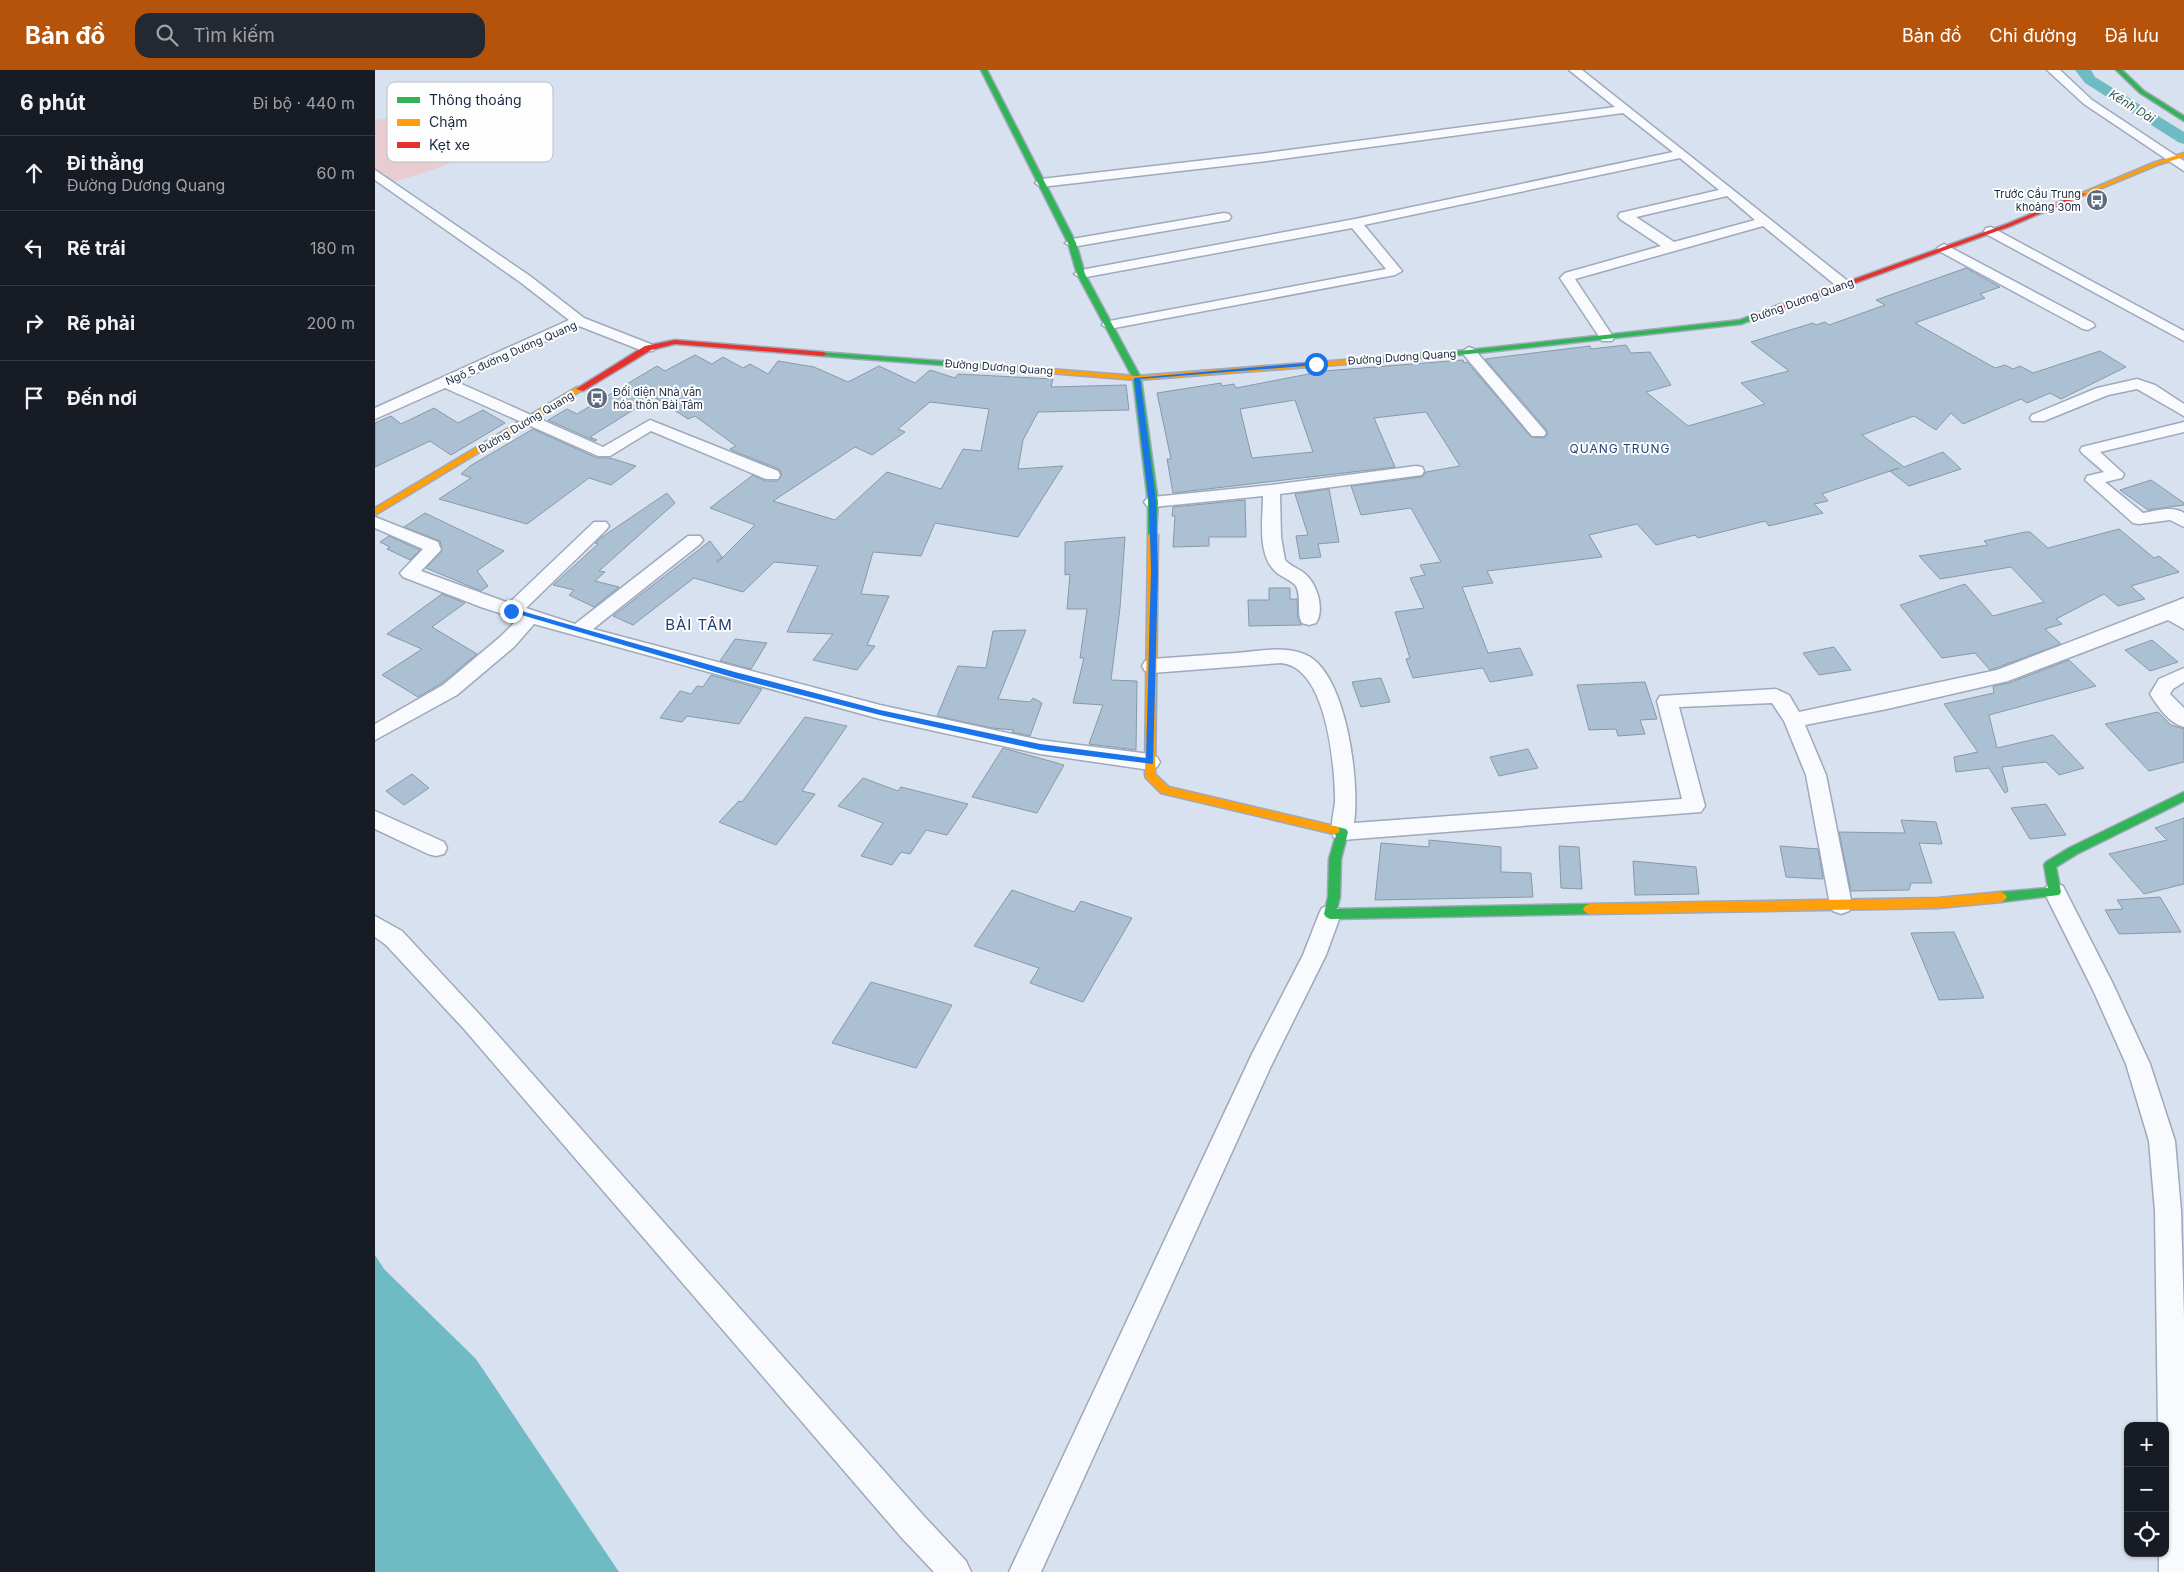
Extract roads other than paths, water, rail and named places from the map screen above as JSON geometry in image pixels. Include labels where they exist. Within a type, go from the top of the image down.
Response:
[{"type":"street","points":[[984,70],[1072,243],[1081,274],[1137,378],[1153,502],[1154,570],[1149,775],[1165,790],[1342,832],[1694,806],[1667,701],[1776,696],[1782,700],[1794,721],[1816,774],[1841,905]]},
{"type":"street","points":[[1575,70],[1844,285]]},
{"type":"street","points":[[2053,70],[2088,102],[2177,156],[2184,167]]},
{"type":"street","points":[[2119,70],[2142,92],[2184,119]]},
{"type":"street","points":[[1041,183],[1277,155],[1624,109]]},
{"type":"street","points":[[1081,274],[1355,223],[1682,154]]},
{"type":"street","name":"Đường Dương Quang","points":[[375,512],[648,348],[675,342],[1137,378],[1469,352],[1741,322],[1991,231],[2177,156]]},
{"type":"street","points":[[375,174],[525,279],[579,321]]},
{"type":"street","points":[[1672,247],[1625,216],[1729,192]]},
{"type":"street","points":[[1072,243],[1224,217]]},
{"type":"street","points":[[1607,338],[1575,294],[1567,278],[1766,222]]},
{"type":"street","points":[[1109,325],[1395,271],[1355,223]]},
{"type":"street","points":[[1991,231],[2184,337]]},
{"type":"street","points":[[1944,248],[2088,326]]},
{"type":"street","name":"Ngõ 5 đường Dương Quang","points":[[375,414],[579,321],[648,348]]},
{"type":"street","points":[[1469,352],[1538,434]]},
{"type":"street","points":[[444,382],[604,453],[650,425],[773,474]]},
{"type":"street","points":[[2038,418],[2091,397],[2136,384],[2146,387],[2184,411]]},
{"type":"street","points":[[2184,427],[2088,450],[2116,474],[2093,480],[2139,519],[2173,514],[2184,522]]},
{"type":"street","points":[[1153,502],[1271,490],[1416,471]]},
{"type":"street","points":[[1271,490],[1276,561],[1284,570],[1297,576],[1307,588],[1311,602],[1309,619]]},
{"type":"street","points":[[375,522],[432,546],[433,550],[409,573],[511,611],[578,631],[880,712],[1040,747],[1150,762]]},
{"type":"street","points":[[511,611],[600,526]]},
{"type":"street","points":[[578,631],[694,540]]},
{"type":"street","points":[[1794,721],[1815,714],[1887,702],[2001,676],[2179,613]]},
{"type":"street","points":[[375,733],[450,690],[507,642],[531,616]]},
{"type":"street","points":[[1025,1572],[1277,1028],[1314,955],[1331,914],[1334,897],[1335,859],[1342,832],[1346,800],[1342,753],[1331,707],[1317,677],[1308,665],[1293,657],[1281,656],[1152,666]]},
{"type":"street","points":[[2184,675],[2169,682],[2162,688],[2160,694],[2164,701],[2184,720]]},
{"type":"street","points":[[2175,1572],[2168,1211],[2162,1141],[2138,1064],[2104,989],[2055,892],[2050,865],[2073,851],[2184,796]]},
{"type":"street","points":[[375,818],[390,827],[418,837],[436,848]]},
{"type":"street","points":[[1331,914],[1938,903],[2055,892]]},
{"type":"street","points":[[375,925],[394,938],[472,1022],[912,1526],[955,1572]]},
{"type":"water","points":[[375,1255],[384,1269],[476,1359],[619,1572],[375,1572]]},
{"type":"waterway","name":"Kênh Dài","points":[[2083,70],[2090,80],[2184,139]]},
{"type":"place","name":"Trước Cầu Trung khoảng 30m","points":[[2097,200]]},
{"type":"place","name":"Đối diện Nhà văn hóa thôn Bài Tâm","points":[[597,398]]},
{"type":"district","name":"QUANG TRUNG","points":[[1620,448]]},
{"type":"district","name":"BÀI TÂM","points":[[699,624]]}]
